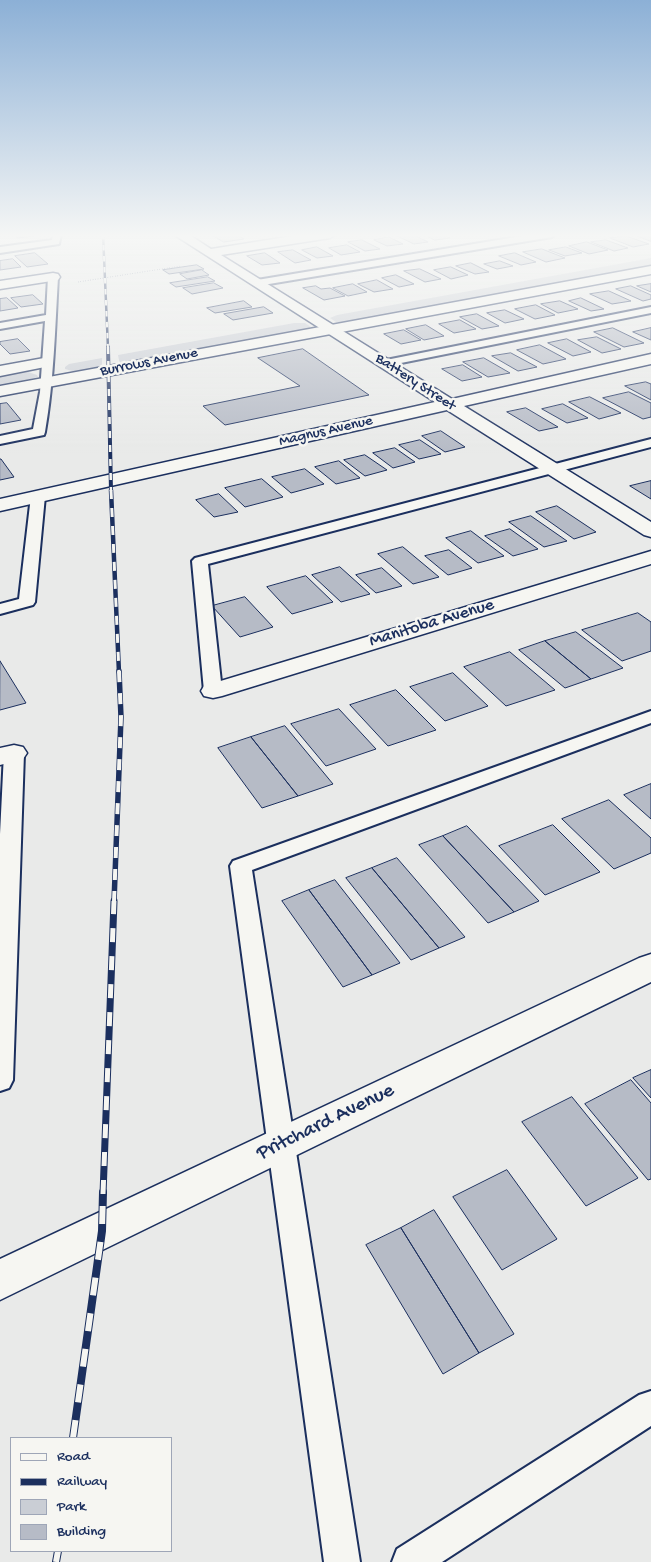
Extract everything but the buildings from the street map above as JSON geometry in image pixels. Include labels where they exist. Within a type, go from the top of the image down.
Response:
[{"type":"street","name":"Battery Street","points":[[295,307],[651,531]]},
{"type":"street","name":"Burrows Avenue","points":[[0,391],[451,307]]},
{"type":"street","points":[[289,319],[324,312]]},
{"type":"street","name":"Magnus Avenue","points":[[0,505],[651,359]]},
{"type":"street","points":[[0,371],[65,360]]},
{"type":"street","name":"Manitoba Avenue","points":[[213,691],[651,557]]},
{"type":"street","name":"Pritchard Avenue","points":[[0,1280],[651,967]]},
{"type":"lane","points":[[0,440],[39,432],[48,363],[51,307]]},
{"type":"lane","points":[[386,364],[651,310]]},
{"type":"lane","points":[[0,326],[50,317]]},
{"type":"lane","points":[[213,691],[200,561],[651,443]]},
{"type":"lane","points":[[0,609],[27,602],[38,496]]},
{"type":"lane","points":[[342,1562],[241,866],[651,717]]},
{"type":"lane","points":[[0,1080],[7,755]]},
{"type":"lane","points":[[410,1562],[651,1407]]},
{"type":"green space","points":[[382,307],[429,307],[342,323],[330,318]]},
{"type":"green space","points":[[294,323],[305,323],[311,327],[305,330],[120,365],[118,355]]},
{"type":"green space","points":[[102,358],[102,368],[76,372],[65,369],[69,364]]},
{"type":"green space","points":[[28,372],[38,377],[0,387],[0,376]]},
{"type":"railway","points":[[106,307],[108,348]]},
{"type":"railway","points":[[108,347],[111,491]]},
{"type":"railway","points":[[111,490],[119,673]]},
{"type":"railway","points":[[114,902],[121,717],[119,671]]},
{"type":"railway","points":[[103,1194],[114,901]]},
{"type":"railway","points":[[73,1437],[102,1231],[103,1192]]},
{"type":"railway","points":[[56,1562],[58,1552]]}]
